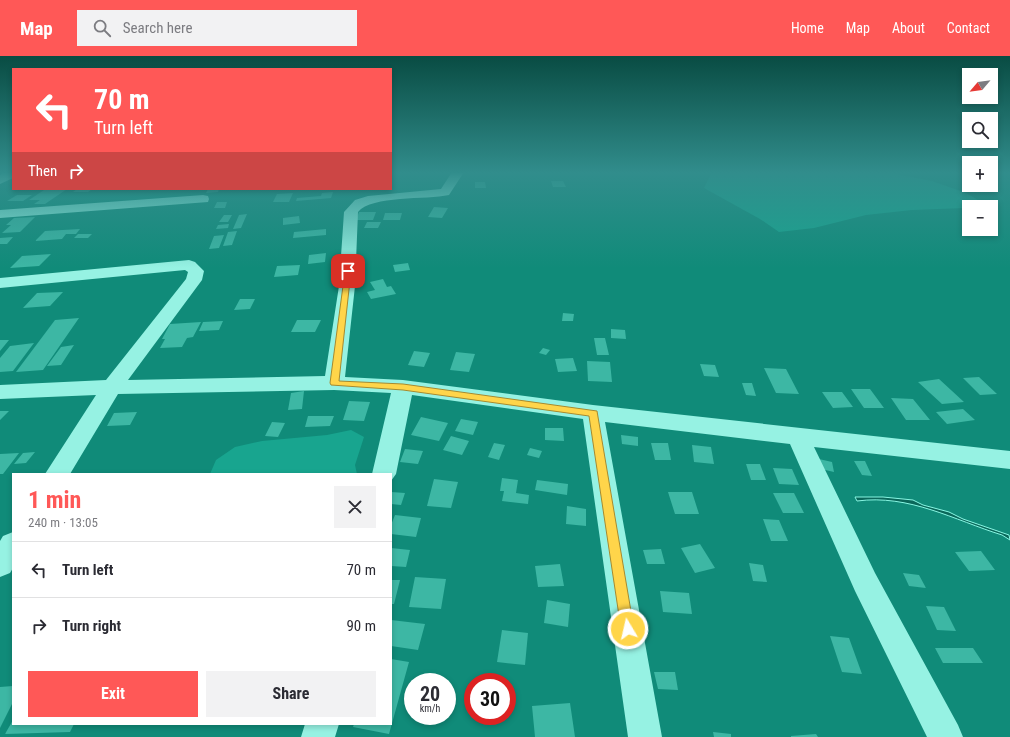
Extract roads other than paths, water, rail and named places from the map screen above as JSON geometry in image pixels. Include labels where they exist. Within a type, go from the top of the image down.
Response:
[{"type":"street","points":[[0,214],[130,204]]},
{"type":"street","points":[[334,383],[347,286],[351,212],[356,205],[359,204]]},
{"type":"street","points":[[0,283],[189,265],[196,271],[194,280],[112,387],[58,473]]},
{"type":"street","points":[[0,392],[112,387],[334,383],[403,387],[594,413],[1010,460]]},
{"type":"street","points":[[384,473],[403,387]]},
{"type":"street","points":[[594,413],[645,737]]},
{"type":"street","points":[[798,437],[865,582],[946,737]]},
{"type":"street","points":[[0,564],[12,546]]},
{"type":"street","points":[[318,737],[322,725]]},
{"type":"water","points":[[855,497],[883,497],[913,500],[923,505],[949,512],[963,519],[1009,535],[1010,540],[1002,535],[913,505],[895,501],[857,501]]}]
